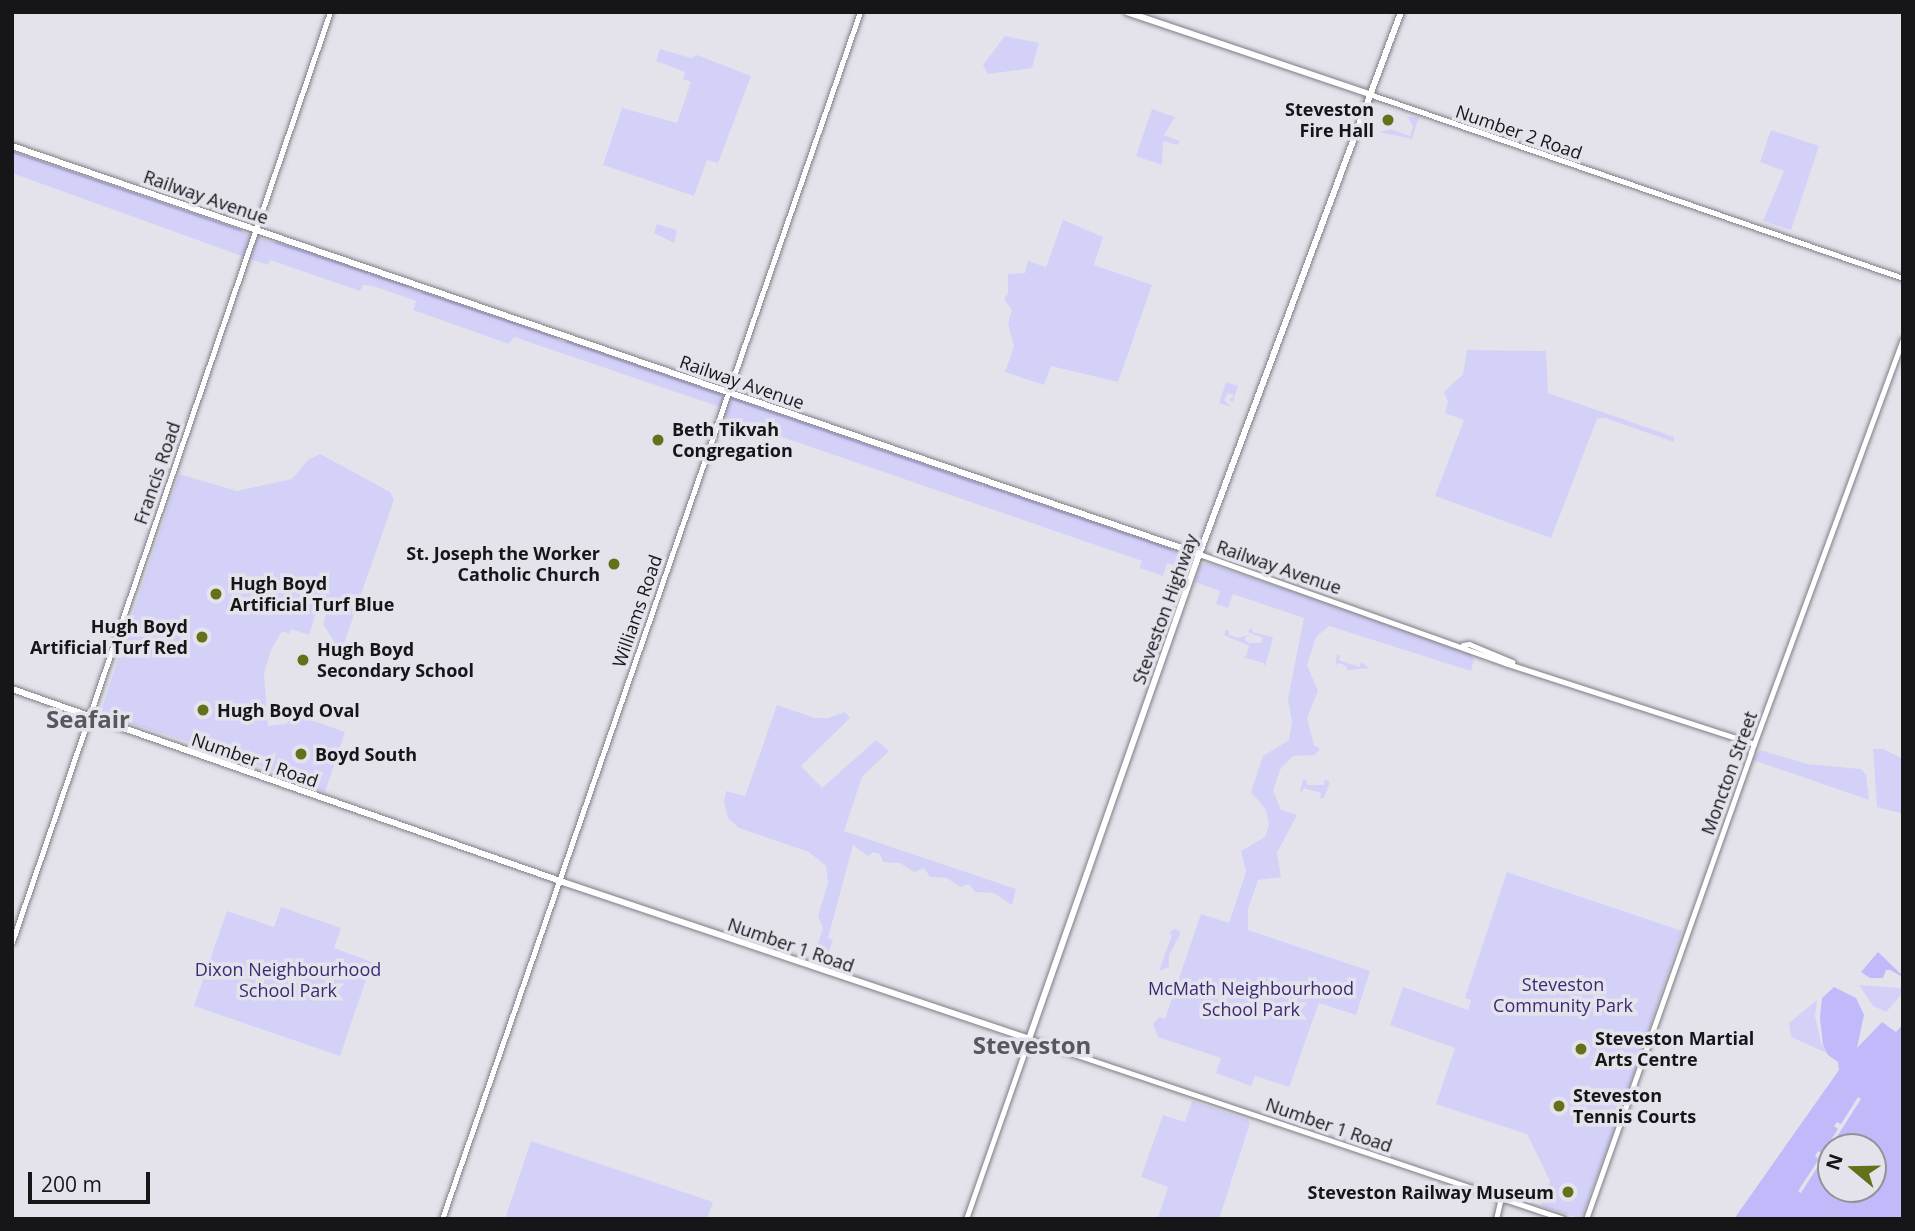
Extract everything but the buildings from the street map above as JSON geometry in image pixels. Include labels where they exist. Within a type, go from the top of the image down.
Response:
[{"type":"main road","name":"Number 2 Road","points":[[1127,12],[1372,95]]},
{"type":"main road","name":"Steveston Highway","points":[[1029,1039],[1199,554],[1401,12]]},
{"type":"main road","name":"Railway Avenue","points":[[12,146],[1199,554]]},
{"type":"main road","name":"Number 1 Road","points":[[12,689],[558,880],[1029,1039]]},
{"type":"street","name":"Francis Road","points":[[12,942],[330,12]]},
{"type":"street","name":"Williams Road","points":[[442,1219],[860,12]]},
{"type":"street","name":"Number 2 Road","points":[[1372,95],[1903,278]]},
{"type":"street","name":"Moncton Street","points":[[1586,1219],[1754,744],[1903,339]]},
{"type":"street","name":"Railway Avenue","points":[[1199,554],[1754,744]]},
{"type":"street","name":"Number 1 Road","points":[[1029,1039],[1564,1219]]},
{"type":"street","name":"Steveston Highway","points":[[966,1219],[1029,1039]]},
{"type":"street","points":[[1496,1219],[1501,1197]]},
{"type":"green space","points":[[1005,36],[1039,43],[1032,68],[988,74],[983,65]]},
{"type":"green space","points":[[660,49],[691,58],[697,55],[751,76],[718,163],[707,160],[694,196],[603,165],[622,108],[677,123],[691,82],[683,79],[685,72],[656,61]]},
{"type":"green space","points":[[1152,109],[1175,117],[1164,135],[1180,141],[1178,145],[1163,141],[1162,165],[1136,156]]},
{"type":"green space","points":[[1408,117],[1419,117],[1412,139],[1379,132],[1391,129],[1410,136],[1413,127]]},
{"type":"green space","points":[[1771,130],[1819,146],[1791,230],[1763,221],[1784,171],[1760,162]]},
{"type":"green space","points":[[12,151],[268,241],[294,246],[546,333],[561,341],[573,342],[1188,554],[1190,563],[1187,570],[1167,563],[1163,576],[1140,568],[1142,561],[724,417],[726,409],[514,337],[509,344],[413,310],[416,301],[373,286],[363,285],[360,291],[270,260],[268,265],[250,259],[12,173]]},
{"type":"green space","points":[[1063,220],[1103,237],[1094,265],[1152,285],[1118,382],[1051,366],[1044,385],[1005,372],[1014,347],[1008,323],[1012,310],[1004,299],[1008,293],[1008,274],[1025,273],[1028,261],[1046,267]]},
{"type":"green space","points":[[657,224],[677,230],[674,243],[654,233]]},
{"type":"green space","points":[[1467,350],[1546,351],[1548,393],[1674,437],[1674,442],[1605,418],[1597,419],[1551,538],[1435,496],[1464,420],[1445,413],[1448,402],[1444,392],[1463,374]]},
{"type":"green space","points":[[1226,382],[1238,386],[1233,402],[1229,400],[1234,396],[1228,393],[1224,400],[1231,407],[1219,403]]},
{"type":"green space","points":[[320,454],[390,492],[394,500],[343,646],[335,643],[323,624],[330,604],[320,600],[309,635],[291,629],[289,634],[282,631],[271,650],[264,674],[268,726],[285,724],[297,715],[345,732],[325,792],[243,759],[100,714],[179,474],[237,491],[292,479],[308,460]]},
{"type":"green space","name":"McMath Neighbourhood School Park","points":[[1207,563],[1458,647],[1471,654],[1474,660],[1471,671],[1329,626],[1316,637],[1307,665],[1318,691],[1307,718],[1314,745],[1320,749],[1315,755],[1293,756],[1281,768],[1273,790],[1281,810],[1297,815],[1277,853],[1281,877],[1258,880],[1248,909],[1248,930],[1370,971],[1356,1015],[1319,1003],[1289,1087],[1255,1076],[1251,1086],[1216,1073],[1221,1058],[1158,1037],[1153,1024],[1159,1017],[1165,1019],[1201,914],[1229,923],[1246,872],[1241,851],[1265,837],[1269,825],[1266,810],[1251,792],[1263,756],[1289,740],[1292,722],[1288,699],[1304,618],[1233,594],[1228,608],[1216,604],[1220,591],[1195,582],[1201,565]]},
{"type":"green space","points":[[1252,627],[1252,632],[1273,637],[1265,667],[1264,663],[1242,657],[1246,656],[1249,646],[1224,635],[1226,630],[1229,635],[1238,638],[1248,635],[1244,639],[1248,643],[1261,643],[1263,638],[1248,632]]},
{"type":"green space","points":[[1337,655],[1340,655],[1339,660],[1359,667],[1361,662],[1369,668],[1347,670],[1347,666],[1338,663],[1335,666]]},
{"type":"green space","points":[[777,705],[815,718],[828,718],[845,712],[850,718],[801,766],[822,788],[876,740],[889,751],[862,777],[844,831],[1016,889],[1012,905],[994,893],[975,892],[969,884],[960,887],[947,878],[930,877],[924,868],[914,872],[900,863],[883,862],[880,854],[873,852],[868,856],[853,845],[828,938],[833,940],[824,965],[812,961],[823,928],[818,916],[828,883],[826,866],[809,852],[739,828],[728,818],[724,802],[726,791],[745,796]]},
{"type":"green space","points":[[1873,749],[1883,749],[1903,759],[1903,814],[1877,807]]},
{"type":"green space","points":[[1760,750],[1807,764],[1861,769],[1866,775],[1869,800],[1753,760]]},
{"type":"green space","points":[[1325,779],[1330,782],[1324,798],[1320,798],[1321,793],[1304,788],[1300,791],[1303,780],[1306,780],[1307,785],[1324,785]]},
{"type":"green space","name":"Steveston Community Park","points":[[1507,872],[1682,931],[1620,1114],[1583,1214],[1579,1218],[1541,1206],[1550,1181],[1527,1134],[1436,1104],[1455,1048],[1390,1025],[1403,987],[1468,1010],[1471,1000],[1465,998]]},
{"type":"green space","name":"Dixon Neighbourhood School Park","points":[[281,907],[341,928],[334,948],[372,962],[340,1056],[194,1006],[227,911],[274,927]]},
{"type":"green space","points":[[1174,929],[1180,931],[1180,935],[1169,955],[1169,967],[1159,971],[1172,935],[1169,933]]},
{"type":"green space","points":[[1859,985],[1901,988],[1902,994],[1886,1012],[1873,1006]]},
{"type":"green space","points":[[1817,1000],[1815,1016],[1821,1043],[1827,1053],[1791,1037],[1789,1023]]},
{"type":"green space","points":[[1192,1101],[1250,1123],[1219,1219],[1158,1218],[1168,1187],[1141,1177],[1163,1115],[1185,1122]]},
{"type":"green space","points":[[531,1141],[713,1202],[707,1219],[505,1219]]},
{"type":"shaded area","points":[[1878,952],[1901,976],[1886,970],[1883,978],[1870,978],[1861,972]]},
{"type":"shaded area","points":[[1834,987],[1856,998],[1864,1015],[1857,1048],[1882,1022],[1896,1032],[1903,1024],[1903,1219],[1734,1219],[1839,1070],[1838,1062],[1828,1055],[1823,1045],[1820,1018],[1822,998]]},
{"type":"pier","points":[[1858,1097],[1861,1099],[1839,1133],[1835,1133],[1838,1129],[1834,1126],[1837,1122],[1841,1124]]},
{"type":"pier","points":[[1817,1162],[1817,1168],[1801,1193],[1798,1191]]},
{"type":"waterway","points":[[12,152],[241,231]]},
{"type":"waterway","points":[[276,243],[367,273]]},
{"type":"waterway","points":[[371,275],[407,287]]},
{"type":"waterway","points":[[423,293],[556,338]]},
{"type":"waterway","points":[[567,342],[720,395]]},
{"type":"waterway","points":[[732,399],[981,485]]},
{"type":"waterway","points":[[985,486],[1004,492]]},
{"type":"waterway","points":[[1008,494],[1128,535]]},
{"type":"waterway","points":[[1132,536],[1171,550]]},
{"type":"place","name":"Steveston Fire Hall","points":[[1388,120]]},
{"type":"place","name":"Beth Tikvah Congregation","points":[[658,440]]},
{"type":"place","name":"St. Joseph the Worker Catholic Church","points":[[614,564]]},
{"type":"place","name":"Hugh Boyd Artificial Turf Blue","points":[[216,594]]},
{"type":"place","name":"Hugh Boyd Artificial Turf Red","points":[[202,637]]},
{"type":"place","name":"Hugh Boyd Secondary School","points":[[303,660]]},
{"type":"place","name":"Hugh Boyd Oval","points":[[203,710]]},
{"type":"place","name":"Boyd South","points":[[301,754]]},
{"type":"place","name":"Steveston Martial Arts Centre","points":[[1581,1049]]},
{"type":"place","name":"Steveston Tennis Courts","points":[[1559,1106]]},
{"type":"place","name":"Steveston Railway Museum","points":[[1568,1192]]},
{"type":"district","name":"Seafair","points":[[88,719]]},
{"type":"district","name":"Steveston","points":[[1032,1045]]}]
